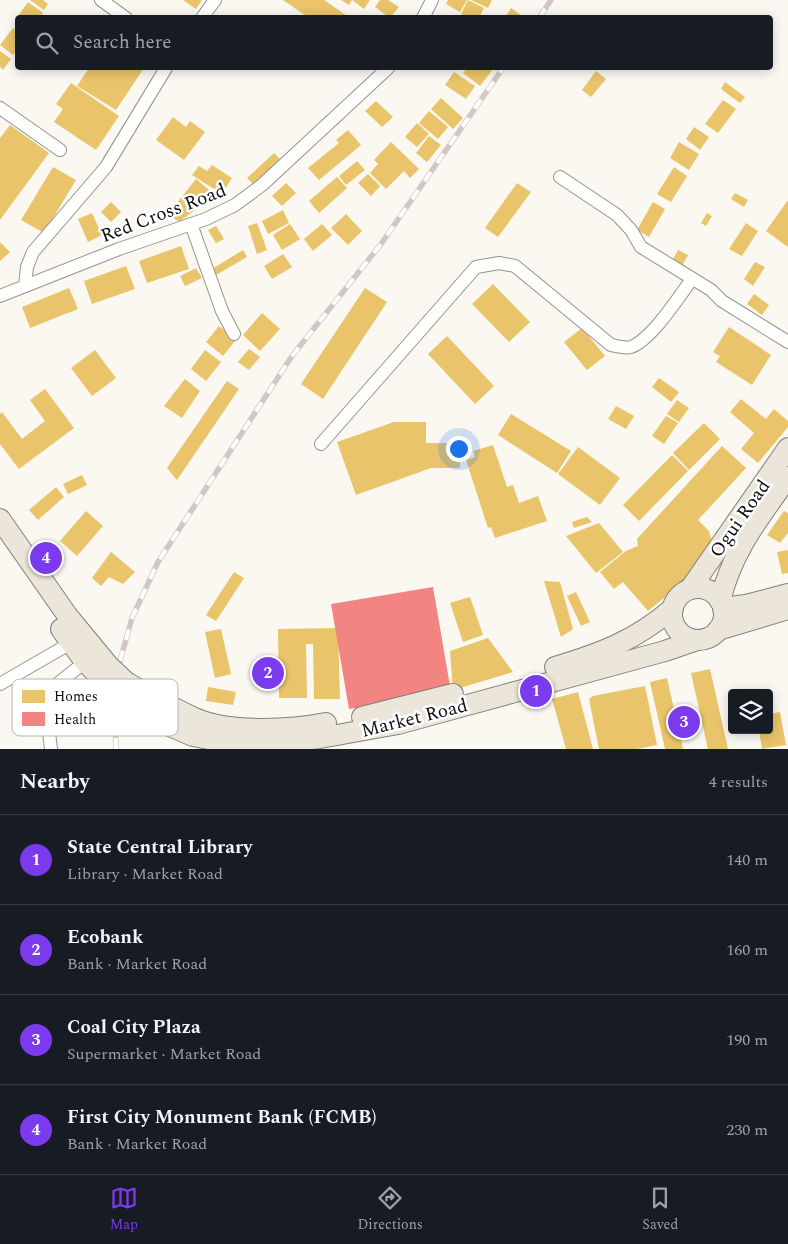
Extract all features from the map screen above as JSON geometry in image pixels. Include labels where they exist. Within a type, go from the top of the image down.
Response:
[{"type":"main road","name":"Ogui Road","points":[[690,589],[788,448]]},
{"type":"main road","name":"Ogui Road","points":[[722,605],[728,572],[739,548],[788,477]]},
{"type":"main road","name":"Market Road","points":[[0,519],[77,639],[85,662],[107,674]]},
{"type":"main road","name":"Market Road","points":[[0,542],[77,639],[113,679]]},
{"type":"main road","points":[[722,605],[722,624],[712,636],[697,640],[683,635],[674,623],[673,608],[679,596],[690,589],[707,590],[722,605],[746,605],[788,594]]},
{"type":"main road","name":"Market Road","points":[[178,711],[199,719],[233,727],[307,727],[389,711],[602,653],[652,625],[673,608]]},
{"type":"main road","points":[[718,630],[788,609]]},
{"type":"main road","name":"Market Road","points":[[178,730],[207,744],[280,743],[320,738],[398,724],[665,651],[697,640]]},
{"type":"street","points":[[101,0],[122,15]]},
{"type":"street","points":[[204,15],[215,0]]},
{"type":"street","points":[[424,15],[432,0]]},
{"type":"street","points":[[25,286],[27,267],[33,252],[106,167],[165,70]]},
{"type":"street","name":"Red Cross Road","points":[[0,296],[119,249],[191,224],[235,205],[262,184],[386,70]]},
{"type":"street","points":[[0,108],[60,150]]},
{"type":"street","points":[[560,177],[617,215],[631,230],[642,247],[717,294],[722,301],[788,342]]},
{"type":"street","points":[[191,224],[222,312],[234,334]]},
{"type":"street","points":[[321,444],[476,268],[499,263],[515,266],[611,345],[624,348],[632,347],[658,325],[692,279]]},
{"type":"street","points":[[0,684],[77,639]]},
{"type":"street","points":[[64,679],[85,662]]},
{"type":"street","points":[[50,736],[51,749]]},
{"type":"building: Homes","points":[[30,0],[43,0],[48,4],[44,10]]},
{"type":"building: Homes","points":[[183,0],[202,0],[196,9]]},
{"type":"building: Homes","points":[[283,0],[324,0],[346,15],[305,15]]},
{"type":"building: Homes","points":[[341,0],[352,0],[349,5]]},
{"type":"building: Homes","points":[[352,0],[370,0],[364,9]]},
{"type":"building: Homes","points":[[380,0],[388,0],[399,7],[392,15],[386,15],[375,7]]},
{"type":"building: Homes","points":[[448,0],[467,0],[460,12],[446,4]]},
{"type":"building: Homes","points":[[468,0],[484,8],[480,15],[461,14]]},
{"type":"building: Homes","points":[[471,0],[492,0],[488,8]]},
{"type":"building: Homes","points":[[28,2],[43,13],[42,15],[19,15]]},
{"type":"building: Homes","points":[[511,8],[521,15],[507,15]]},
{"type":"building: Homes","points":[[13,28],[15,30],[15,53],[13,55],[0,45]]},
{"type":"building: Homes","points":[[0,51],[11,59],[3,70],[0,67]]},
{"type":"building: Homes","points":[[88,70],[143,70],[116,110],[77,86]]},
{"type":"building: Homes","points":[[465,70],[492,70],[480,86],[463,73]]},
{"type":"building: Homes","points":[[596,71],[606,79],[591,97],[582,90]]},
{"type":"building: Homes","points":[[454,72],[475,86],[466,99],[445,85]]},
{"type":"building: Homes","points":[[725,82],[745,97],[740,103],[721,89]]},
{"type":"building: Homes","points":[[71,83],[119,116],[96,150],[54,122],[63,109],[56,104]]},
{"type":"building: Homes","points":[[441,98],[463,118],[453,129],[431,109]]},
{"type":"building: Homes","points":[[723,100],[736,109],[718,133],[705,124]]},
{"type":"building: Homes","points":[[376,101],[393,117],[382,127],[365,111]]},
{"type":"building: Homes","points":[[429,111],[448,127],[438,139],[419,123]]},
{"type":"building: Homes","points":[[173,117],[186,127],[190,121],[205,132],[184,160],[156,140]]},
{"type":"building: Homes","points":[[417,123],[429,134],[417,147],[405,137]]},
{"type":"building: Homes","points":[[10,125],[49,153],[0,220],[0,138]]},
{"type":"building: Homes","points":[[694,127],[709,137],[700,150],[686,139]]},
{"type":"building: Homes","points":[[348,130],[361,145],[319,180],[308,168],[339,143],[336,140]]},
{"type":"building: Homes","points":[[429,136],[441,145],[427,162],[416,153]]},
{"type":"building: Homes","points":[[391,142],[419,169],[410,178],[404,171],[386,189],[370,173],[378,164],[374,160]]},
{"type":"building: Homes","points":[[679,142],[699,154],[689,170],[670,158]]},
{"type":"building: Homes","points":[[274,153],[282,161],[255,186],[247,178]]},
{"type":"building: Homes","points":[[357,161],[365,170],[346,185],[339,176]]},
{"type":"building: Homes","points":[[212,165],[232,178],[222,194],[192,175],[199,166],[207,171]]},
{"type":"building: Homes","points":[[53,167],[76,180],[44,233],[21,220]]},
{"type":"building: Homes","points":[[674,167],[687,176],[671,202],[657,194]]},
{"type":"building: Homes","points":[[368,174],[380,186],[371,196],[358,183]]},
{"type":"building: Homes","points":[[337,177],[347,188],[319,213],[309,201]]},
{"type":"building: Homes","points":[[196,179],[215,195],[179,222],[168,214]]},
{"type":"building: Homes","points":[[286,183],[296,193],[282,206],[272,196]]},
{"type":"building: Homes","points":[[517,183],[531,192],[498,237],[485,228]]},
{"type":"building: Homes","points":[[735,193],[748,200],[744,207],[731,199]]},
{"type":"building: Homes","points":[[788,200],[788,247],[766,231]]},
{"type":"building: Homes","points":[[111,202],[121,212],[111,222],[101,212]]},
{"type":"building: Homes","points":[[653,202],[665,209],[649,237],[637,230]]},
{"type":"building: Homes","points":[[283,210],[289,223],[268,234],[262,221]]},
{"type":"building: Homes","points":[[92,213],[102,235],[88,242],[78,219]]},
{"type":"building: Homes","points":[[707,213],[712,216],[706,226],[701,223]]},
{"type":"building: Homes","points":[[346,214],[362,231],[348,245],[331,228]]},
{"type":"building: Homes","points":[[257,223],[267,250],[257,254],[248,226]]},
{"type":"building: Homes","points":[[746,223],[758,231],[742,256],[729,249]]},
{"type":"building: Homes","points":[[290,224],[300,239],[282,250],[273,235]]},
{"type":"building: Homes","points":[[322,224],[332,235],[313,251],[304,239]]},
{"type":"building: Homes","points":[[216,226],[224,239],[216,243],[208,230]]},
{"type":"building: Homes","points":[[0,242],[10,252],[0,261]]},
{"type":"building: Homes","points":[[181,246],[189,269],[147,283],[139,261]]},
{"type":"building: Homes","points":[[243,250],[247,257],[216,275],[212,269]]},
{"type":"building: Homes","points":[[678,250],[688,255],[682,266],[672,261]]},
{"type":"building: Homes","points":[[283,254],[292,267],[272,279],[264,266]]},
{"type":"building: Homes","points":[[755,262],[765,267],[753,286],[744,279]]},
{"type":"building: Homes","points":[[126,266],[135,289],[92,304],[84,281]]},
{"type":"building: Homes","points":[[196,268],[202,278],[185,286],[180,276]]},
{"type":"building: Homes","points":[[493,284],[530,322],[509,342],[472,304]]},
{"type":"building: Homes","points":[[69,288],[78,309],[30,328],[22,307]]},
{"type":"building: Homes","points":[[365,288],[387,302],[323,399],[301,384]]},
{"type":"building: Homes","points":[[754,294],[769,305],[762,315],[747,304]]},
{"type":"building: Homes","points":[[262,313],[280,329],[260,351],[243,335]]},
{"type":"building: Homes","points":[[219,326],[236,340],[223,356],[206,342]]},
{"type":"building: Homes","points":[[729,327],[771,355],[752,385],[716,362],[720,356],[713,352]]},
{"type":"building: Homes","points":[[582,328],[605,356],[587,370],[564,342]]},
{"type":"building: Homes","points":[[447,336],[494,386],[475,404],[428,354]]},
{"type":"building: Homes","points":[[249,349],[260,357],[249,370],[238,362]]},
{"type":"building: Homes","points":[[95,350],[116,378],[92,396],[71,368]]},
{"type":"building: Homes","points":[[205,350],[221,362],[206,381],[191,369]]},
{"type":"building: Homes","points":[[659,378],[679,392],[671,402],[652,387]]},
{"type":"building: Homes","points":[[185,379],[200,391],[182,418],[164,406]]},
{"type":"building: Homes","points":[[227,381],[239,389],[177,480],[167,468]]},
{"type":"building: Homes","points":[[45,389],[74,428],[19,469],[0,444],[0,414],[2,412],[22,439],[45,421],[30,400]]},
{"type":"building: Homes","points":[[741,399],[766,419],[774,409],[788,421],[788,427],[758,463],[741,449],[754,433],[730,412]]},
{"type":"building: Homes","points":[[677,400],[689,408],[679,422],[667,414]]},
{"type":"building: Homes","points":[[616,406],[634,416],[626,429],[608,419]]},
{"type":"building: Homes","points":[[511,414],[571,451],[557,473],[498,435]]},
{"type":"building: Homes","points":[[666,416],[678,423],[664,444],[652,436]]},
{"type":"building: Homes","points":[[394,422],[426,422],[426,443],[460,443],[460,468],[431,468],[356,495],[337,442]]},
{"type":"building: Homes","points":[[704,423],[720,439],[689,470],[673,453]]},
{"type":"building: Homes","points":[[493,445],[507,487],[513,485],[519,503],[538,496],[547,521],[495,538],[491,527],[488,528],[466,460],[475,457],[473,451]]},
{"type":"building: Homes","points":[[722,446],[746,468],[698,520],[709,531],[713,545],[697,571],[648,611],[623,582],[614,589],[600,572],[626,551],[638,546],[637,539]]},
{"type":"building: Homes","points":[[578,447],[620,478],[600,505],[558,474]]},
{"type":"building: Homes","points":[[672,455],[688,471],[639,521],[623,505]]},
{"type":"building: Homes","points":[[82,475],[87,485],[68,494],[63,484]]},
{"type":"building: Homes","points":[[56,487],[64,497],[38,520],[29,510]]},
{"type":"building: Homes","points":[[86,511],[103,526],[77,556],[60,541]]},
{"type":"building: Homes","points":[[784,511],[788,513],[788,533],[780,543],[767,535]]},
{"type":"building: Homes","points":[[587,517],[592,522],[574,528],[572,522]]},
{"type":"building: Homes","points":[[599,523],[623,552],[596,573],[566,536]]},
{"type":"building: Homes","points":[[788,550],[788,573],[782,574],[777,552]]},
{"type":"building: Homes","points":[[111,552],[135,572],[123,584],[109,577],[101,586],[92,578]]},
{"type":"building: Homes","points":[[234,572],[244,578],[216,621],[206,615]]},
{"type":"building: Homes","points":[[544,581],[560,582],[573,629],[561,637]]},
{"type":"building: Homes","points":[[576,592],[590,622],[581,626],[567,596]]},
{"type":"building: Homes","points":[[470,597],[483,635],[463,642],[450,603]]},
{"type":"building: Homes","points":[[338,628],[340,699],[314,699],[313,644],[306,644],[307,698],[279,698],[278,629]]},
{"type":"building: Homes","points":[[221,629],[231,674],[215,678],[205,632]]},
{"type":"building: Homes","points":[[488,638],[513,672],[453,690],[450,651]]},
{"type":"building: Homes","points":[[710,669],[728,749],[708,749],[691,673]]},
{"type":"building: Homes","points":[[667,678],[683,749],[665,749],[650,682]]},
{"type":"building: Homes","points":[[645,686],[657,745],[637,749],[599,749],[589,699],[593,696]]},
{"type":"building: Homes","points":[[208,687],[236,692],[233,705],[206,701]]},
{"type":"building: Homes","points":[[578,692],[593,749],[566,749],[552,699]]},
{"type":"building: Homes","points":[[780,712],[786,745],[762,749],[760,734],[773,734],[773,713]]},
{"type":"building: Health","points":[[433,587],[451,692],[349,709],[331,604]]},
{"type":"railway","points":[[541,15],[551,0]]},
{"type":"railway","points":[[118,679],[120,661],[132,618],[158,562],[292,356],[381,244],[502,70]]},
{"type":"railway","points":[[116,736],[116,749]]},
{"type":"place","name":"First City Monument Bank (FCMB)","points":[[46,558]]},
{"type":"place","name":"Ecobank","points":[[268,673]]},
{"type":"place","name":"State Central Library","points":[[536,691]]},
{"type":"place","name":"Coal City Plaza","points":[[684,722]]}]
